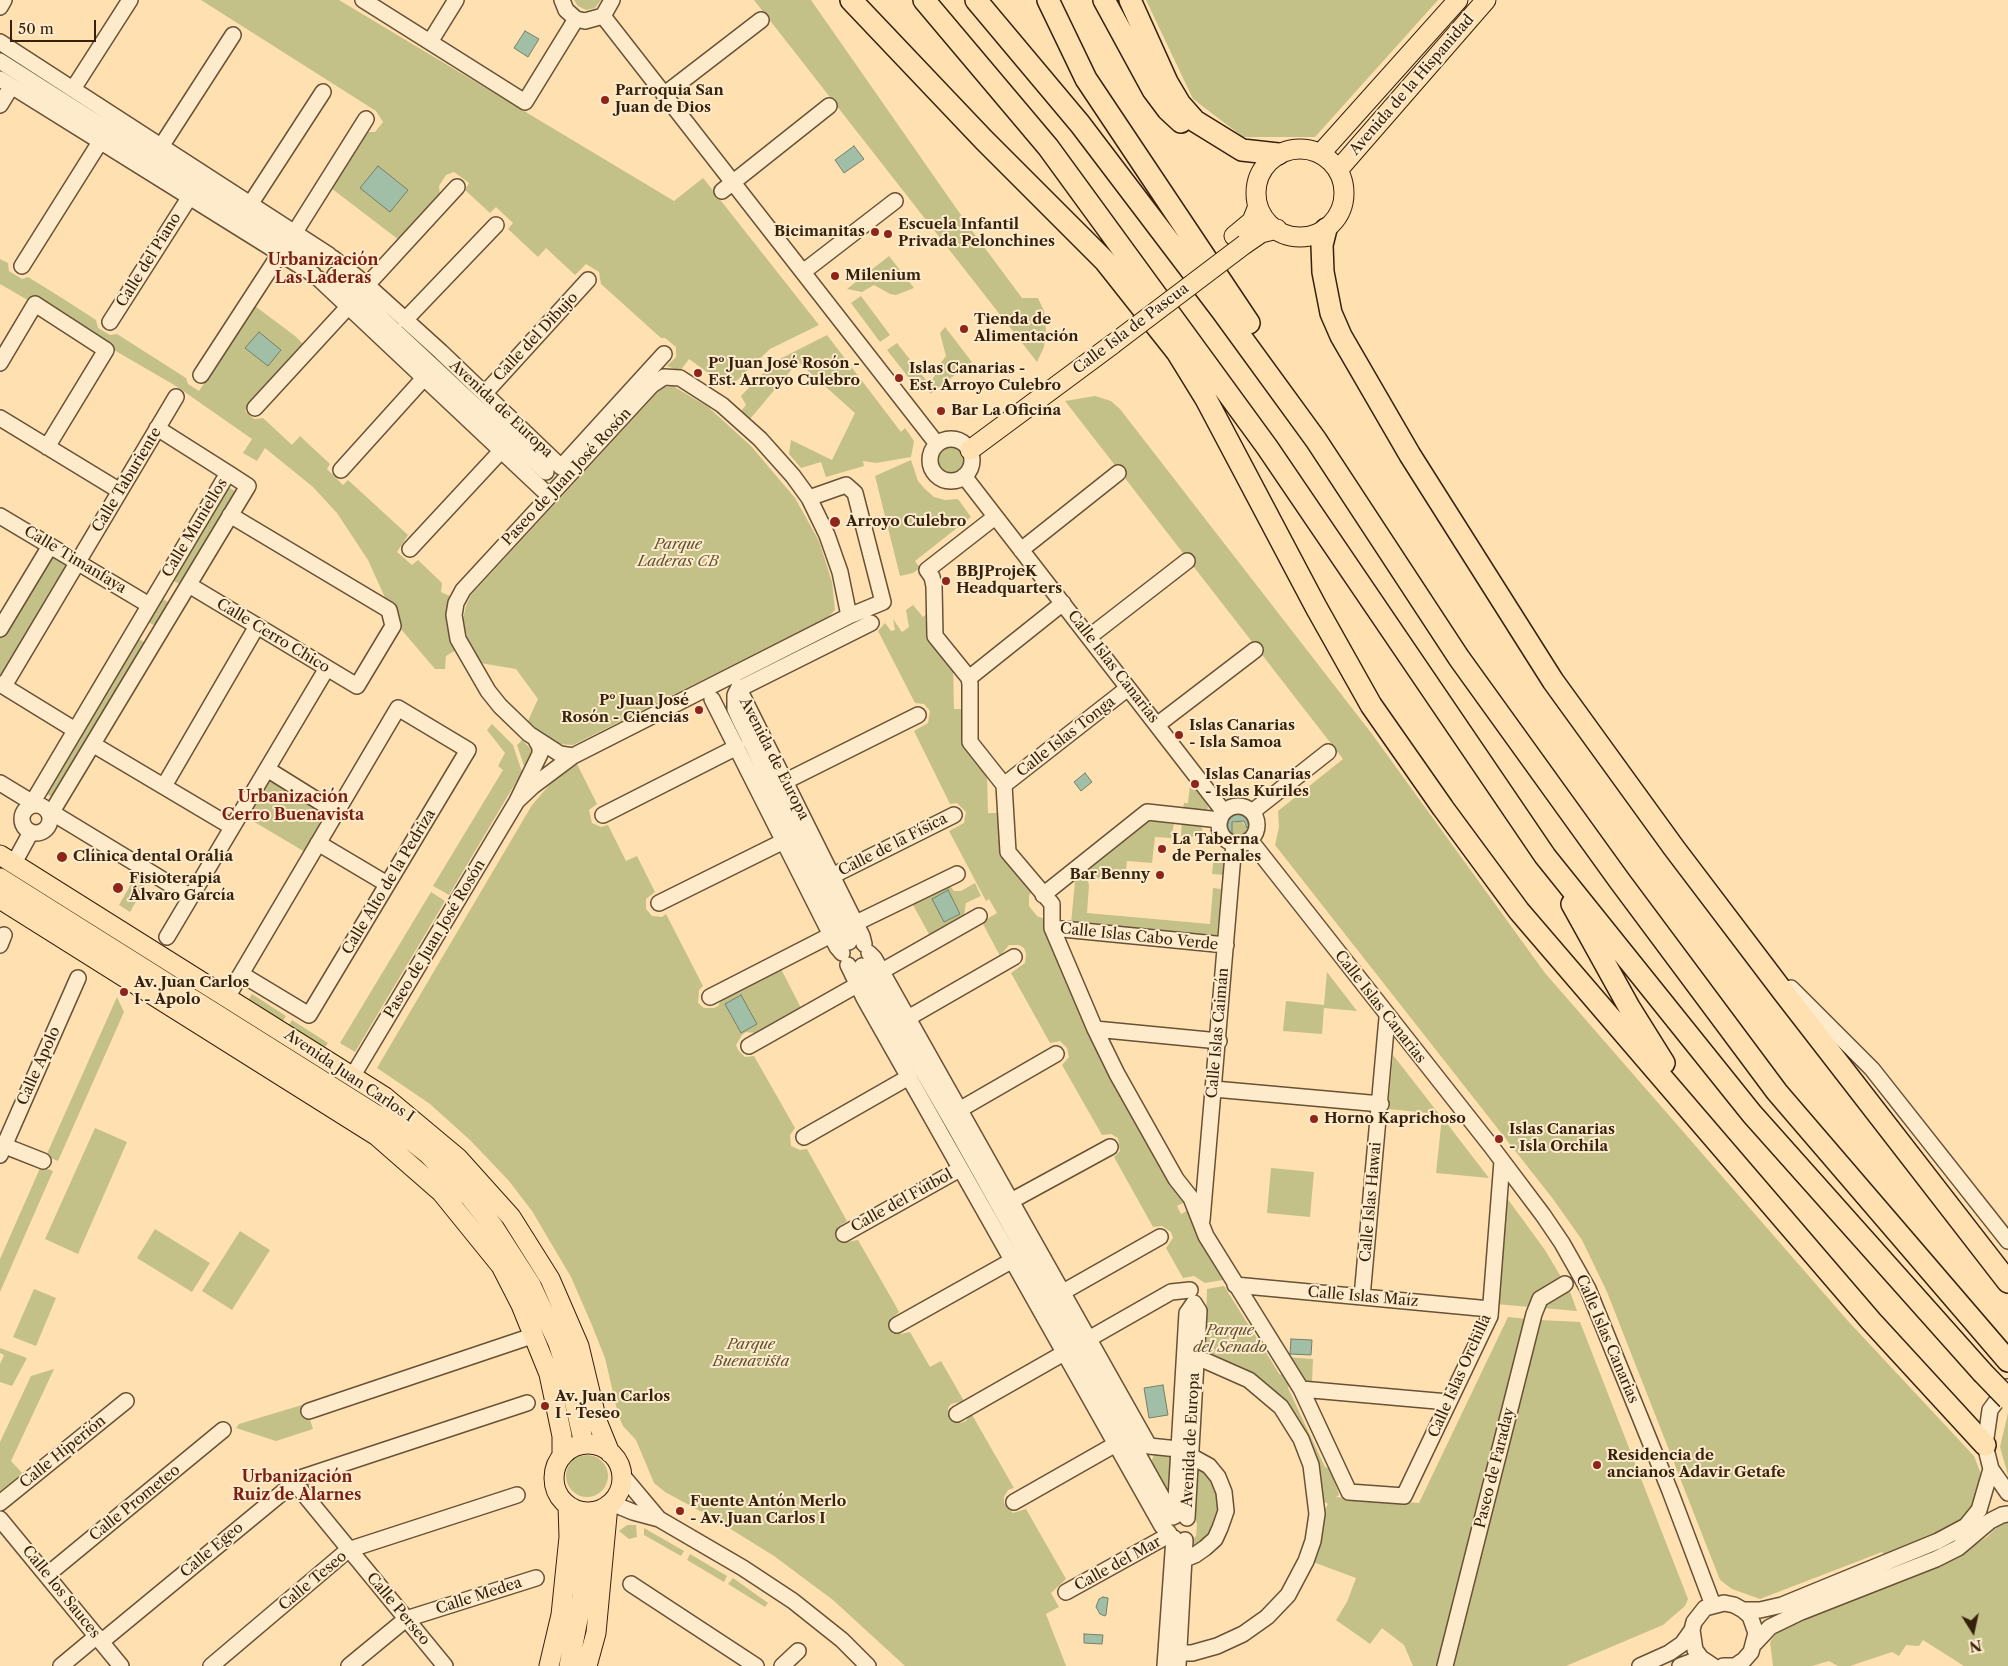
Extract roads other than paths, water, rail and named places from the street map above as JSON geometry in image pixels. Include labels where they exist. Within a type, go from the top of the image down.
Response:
[{"type":"highway","points":[[852,0],[984,140],[1105,261],[1177,352],[1206,399],[1371,705],[1443,808],[1519,911],[1871,1321],[1985,1445]]},
{"type":"highway","points":[[924,0],[1048,147],[1250,424],[1545,856],[1752,1114],[1982,1372],[2008,1398]]},
{"type":"highway","points":[[976,0],[1080,124],[1222,311],[1316,440],[1459,658],[1624,888],[1759,1068],[2002,1355]]},
{"type":"highway","points":[[1048,0],[1086,79],[1303,403],[1316,440]]},
{"type":"highway","points":[[1104,0],[1153,90],[1168,110],[1188,128],[1220,146],[1278,154]]},
{"type":"highway","points":[[1130,0],[1167,82],[1180,104],[1194,121],[1242,150]]},
{"type":"highway","points":[[1326,230],[1322,245],[1323,272],[1332,313],[1369,388],[1470,551],[1554,681],[1740,936],[2008,1282]]},
{"type":"highway","points":[[1545,856],[1629,1007],[1719,1144]]},
{"type":"main road","name":"Avenida de la Hispanidad","points":[[1321,153],[1458,0]]},
{"type":"main road","name":"Avenida de la Hispanidad","points":[[1338,170],[1486,0]]},
{"type":"main road","points":[[1302,148],[1321,153],[1338,170],[1345,192],[1338,215],[1326,230],[1303,237],[1282,233],[1266,221],[1258,206],[1256,185],[1261,171],[1278,154],[1302,148]]},
{"type":"main road","points":[[1239,240],[1252,221],[1258,206]]},
{"type":"main road","points":[[1239,240],[1277,229]]},
{"type":"main road","name":"Calle Isla de Pascua","points":[[967,447],[1239,240]]},
{"type":"main road","name":"Avenida Juan Carlos I","points":[[7,859],[228,996],[385,1097],[458,1158],[511,1217],[550,1279],[579,1346],[597,1421],[610,1452]]},
{"type":"main road","name":"Avenida Juan Carlos I","points":[[0,878],[388,1122],[428,1154],[470,1197],[494,1226],[531,1285],[558,1343],[568,1374],[584,1444]]},
{"type":"main road","points":[[0,899],[377,1136],[441,1192],[501,1266],[535,1335],[549,1374],[558,1413],[562,1436],[562,1456]]},
{"type":"main road","points":[[587,1666],[596,1632],[610,1504],[618,1493],[622,1475],[619,1465],[610,1452],[598,1446],[584,1444],[571,1448],[562,1456],[555,1470],[554,1484],[559,1496],[568,1506],[588,1512],[610,1504]]},
{"type":"main road","points":[[549,1666],[561,1615],[569,1537],[568,1506]]},
{"type":"main road","points":[[569,1666],[582,1598],[588,1512]]},
{"type":"street","points":[[0,7],[4,0]]},
{"type":"street","points":[[73,89],[130,0]]},
{"type":"street","points":[[363,0],[525,102],[576,19]]},
{"type":"street","points":[[430,42],[456,0]]},
{"type":"street","points":[[562,0],[566,10],[576,19],[593,20],[603,16],[612,0]]},
{"type":"street","points":[[603,16],[664,94],[728,187],[803,272],[937,444]]},
{"type":"street","points":[[664,94],[761,20]]},
{"type":"street","points":[[162,145],[233,35]]},
{"type":"street","name":"Avenida de Europa","points":[[0,42],[331,256],[367,285],[441,352],[566,470]]},
{"type":"street","points":[[22,56],[23,76]]},
{"type":"street","name":"Avenida de Europa","points":[[0,61],[234,209],[315,271],[347,308],[391,346],[545,494]]},
{"type":"street","points":[[0,105],[6,83]]},
{"type":"street","name":"Avenida de Europa","points":[[6,83],[279,255],[315,271]]},
{"type":"street","points":[[251,203],[323,92]]},
{"type":"street","points":[[56,97],[60,117]]},
{"type":"street","points":[[728,187],[829,106]]},
{"type":"street","points":[[95,122],[118,118]]},
{"type":"street","points":[[295,232],[366,119]]},
{"type":"street","points":[[22,266],[100,142]]},
{"type":"street","points":[[143,168],[164,165]]},
{"type":"street","points":[[199,170],[205,191]]},
{"type":"street","points":[[367,285],[457,188]]},
{"type":"street","name":"Calle del Piano","points":[[110,322],[189,198]]},
{"type":"street","points":[[803,272],[895,201]]},
{"type":"street","points":[[234,209],[240,230]]},
{"type":"street","points":[[405,320],[496,226]]},
{"type":"street","points":[[321,254],[331,256],[337,264],[335,275],[329,280],[315,271],[321,254]]},
{"type":"street","points":[[201,375],[279,255]]},
{"type":"street","name":"Avenida de Europa","points":[[335,275],[546,472],[566,470]]},
{"type":"street","name":"Calle del Dibujo","points":[[485,393],[588,280]]},
{"type":"street","points":[[0,363],[35,304],[106,350],[47,447]]},
{"type":"street","points":[[255,408],[347,308]]},
{"type":"street","points":[[391,328],[391,346]]},
{"type":"street","name":"Avenida de Europa","points":[[441,352],[441,374]]},
{"type":"street","points":[[566,470],[660,359],[664,377],[680,378],[722,405],[760,439],[793,476],[809,498],[827,535],[840,572],[849,622]]},
{"type":"street","name":"Paseo de Juan José Rosón","points":[[573,756],[560,754],[536,740],[500,706],[476,674],[462,650],[454,615],[456,603],[463,590],[566,470],[652,385],[664,377]]},
{"type":"street","points":[[341,470],[424,378]]},
{"type":"street","name":"Calle Taburiente","points":[[2,685],[176,397]]},
{"type":"street","name":"Avenida de Europa","points":[[463,414],[479,410]]},
{"type":"street","points":[[0,418],[120,491]]},
{"type":"street","points":[[157,428],[228,473]]},
{"type":"street","points":[[950,439],[967,447],[972,464],[964,476],[950,481],[943,479],[933,471],[930,458],[937,444],[950,439]]},
{"type":"street","points":[[410,550],[501,451]]},
{"type":"street","name":"Avenida de Europa","points":[[545,494],[542,481],[546,472]]},
{"type":"street","name":"Calle Muniellos","points":[[30,805],[228,473],[248,486],[94,745],[50,815]]},
{"type":"street","points":[[1021,550],[1118,473]]},
{"type":"street","name":"Calle Islas Canarias","points":[[964,476],[1157,725],[1222,816]]},
{"type":"street","name":"Paseo de Juan José Rosón","points":[[352,1076],[517,802],[533,786],[573,756],[754,665],[849,622],[883,602],[854,493],[846,485],[809,498]]},
{"type":"street","name":"Calle Cerro Chico","points":[[189,585],[357,686],[393,626],[389,610],[230,515]]},
{"type":"street","name":"Calle Timanfaya","points":[[0,516],[149,605]]},
{"type":"street","points":[[995,516],[927,570],[934,586],[934,636],[969,678],[970,742],[1004,785],[1008,852],[1052,904],[1052,928],[1095,1029],[1140,1118],[1176,1179],[1191,1198],[1206,1236],[1235,1285],[1301,1389],[1448,1402]]},
{"type":"street","points":[[0,629],[50,546]]},
{"type":"street","points":[[1089,637],[1187,561]]},
{"type":"street","points":[[969,678],[1063,603]]},
{"type":"street","points":[[738,690],[849,622],[871,622]]},
{"type":"street","points":[[164,786],[257,626]]},
{"type":"street","points":[[1157,725],[1255,650]]},
{"type":"street","name":"Avenida de Europa","points":[[737,714],[738,690],[754,665]]},
{"type":"street","points":[[167,937],[327,668]]},
{"type":"street","points":[[2,685],[76,730]]},
{"type":"street","name":"Calle Islas Tonga","points":[[1004,785],[1128,688]]},
{"type":"street","name":"Avenida de Europa","points":[[715,700],[738,690]]},
{"type":"street","name":"Avenida de Europa","points":[[738,690],[809,828],[825,878],[856,954],[900,1019],[931,1060],[985,1156],[1029,1262],[1178,1517]]},
{"type":"street","name":"Avenida de Europa","points":[[693,695],[702,695],[715,700],[733,709],[737,714],[805,851],[856,924],[857,985],[1013,1260],[1149,1446],[1157,1449],[1184,1452]]},
{"type":"street","name":"Avenida de Europa","points":[[715,700],[831,935],[856,954],[874,958],[882,971],[900,1019],[926,1077],[969,1152],[1034,1242],[1063,1292],[1076,1345],[1116,1444],[1162,1526],[1174,1536]]},
{"type":"street","name":"Calle Alto de la Pedriza","points":[[241,974],[310,1015],[468,750],[398,708],[336,812]]},
{"type":"street","points":[[786,781],[918,715]]},
{"type":"street","name":"Paseo de Juan José Rosón","points":[[517,802],[521,789],[540,754],[540,747],[536,740]]},
{"type":"street","points":[[94,745],[232,827]]},
{"type":"street","points":[[603,814],[737,747]]},
{"type":"street","points":[[1252,812],[1328,752]]},
{"type":"street","points":[[228,996],[336,812],[267,768]]},
{"type":"street","points":[[0,783],[28,800],[30,805]]},
{"type":"street","name":"Avenida de Europa","points":[[760,793],[781,804]]},
{"type":"street","points":[[30,805],[44,806],[50,815],[50,822],[46,829],[37,833],[25,828],[22,818],[25,810],[30,805]]},
{"type":"street","points":[[1043,895],[1147,812],[1222,816],[1235,806],[1242,806],[1252,812],[1257,828],[1250,840],[1234,843],[1222,834],[1222,816]]},
{"type":"street","points":[[50,815],[56,814],[191,897]]},
{"type":"street","name":"Calle de la Física","points":[[825,878],[954,815]]},
{"type":"street","name":"Avenida de Europa","points":[[805,851],[809,828]]},
{"type":"street","points":[[7,859],[31,832]]},
{"type":"street","name":"Calle Islas Canarias","points":[[1250,840],[1543,1215],[1588,1288],[1670,1491],[1713,1604]]},
{"type":"street","points":[[659,903],[784,841]]},
{"type":"street","points":[[318,843],[387,884]]},
{"type":"street","name":"Calle Islas Caimán","points":[[1202,1223],[1219,1040],[1234,843]]},
{"type":"street","points":[[856,924],[957,874]]},
{"type":"street","points":[[812,898],[825,878]]},
{"type":"street","points":[[882,971],[979,916]]},
{"type":"street","name":"Calle Islas Cabo Verde","points":[[1052,928],[1226,945]]},
{"type":"street","points":[[710,997],[831,935]]},
{"type":"street","points":[[1740,936],[1764,956],[1799,997],[1872,1069],[2008,1241]]},
{"type":"street","points":[[886,1037],[900,1019],[1014,957]]},
{"type":"street","name":"Calle Apolo","points":[[2,1148],[78,978]]},
{"type":"street","points":[[749,1046],[857,985]]},
{"type":"street","name":"Calle Islas Hawai","points":[[1362,1297],[1388,1018]]},
{"type":"street","points":[[1095,1029],[1219,1040]]},
{"type":"street","points":[[959,1110],[1056,1054]]},
{"type":"street","points":[[926,1077],[931,1060]]},
{"type":"street","points":[[804,1137],[910,1077]]},
{"type":"street","points":[[1214,1088],[1381,1104]]},
{"type":"street","points":[[937,1125],[955,1127]]},
{"type":"street","points":[[989,1219],[1004,1201],[1110,1146]]},
{"type":"street","points":[[2,1148],[43,1161]]},
{"type":"street","points":[[969,1152],[985,1156]]},
{"type":"street","name":"Calle Islas Orchilla","points":[[1301,1389],[1349,1492],[1404,1496],[1490,1316],[1502,1161]]},
{"type":"street","name":"Calle del Fútbol","points":[[844,1234],[960,1169]]},
{"type":"street","points":[[1063,1292],[1160,1237]]},
{"type":"street","points":[[1029,1262],[1034,1242]]},
{"type":"street","points":[[897,1325],[1013,1260]]},
{"type":"street","name":"Paseo de Faraday","points":[[1445,1666],[1534,1314],[1540,1299],[1565,1284]]},
{"type":"street","name":"Calle Islas Maíz","points":[[1235,1285],[1490,1309]]},
{"type":"street","points":[[957,1414],[1171,1292],[1190,1290]]},
{"type":"street","points":[[309,1411],[535,1335]]},
{"type":"street","name":"Avenida de Europa","points":[[1172,1660],[1217,1646],[1243,1634],[1267,1617],[1288,1596],[1306,1561],[1313,1541],[1316,1514],[1311,1465],[1301,1439],[1281,1407],[1249,1380],[1190,1357],[1178,1517]]},
{"type":"street","points":[[2008,1386],[1990,1410],[1985,1445],[1991,1469],[2008,1493]]},
{"type":"street","name":"Calle Hiperión","points":[[0,1503],[126,1401]]},
{"type":"street","name":"Calle Egeo","points":[[61,1666],[99,1639],[294,1482],[308,1475],[527,1402]]},
{"type":"street","name":"Calle Prometeo","points":[[47,1575],[223,1430]]},
{"type":"street","points":[[1014,1502],[1116,1444]]},
{"type":"street","points":[[1184,1452],[1209,1466],[1218,1477],[1224,1492],[1226,1511],[1215,1539],[1195,1556],[1185,1559]]},
{"type":"street","points":[[1743,1610],[1760,1610],[1782,1605],[1938,1541],[1966,1526],[1979,1510],[1991,1469]]},
{"type":"street","points":[[622,1475],[659,1519]]},
{"type":"street","name":"Calle Perseo","points":[[294,1482],[444,1666]]},
{"type":"street","name":"Calle Teseo","points":[[211,1666],[348,1550],[517,1496]]},
{"type":"street","points":[[610,1504],[659,1519],[743,1568],[793,1601],[842,1640],[868,1666]]},
{"type":"street","points":[[607,1524],[621,1513],[632,1512]]},
{"type":"street","points":[[1723,1666],[1737,1665],[1751,1652],[1755,1643],[1770,1627],[1936,1559],[1958,1548],[1990,1522],[2008,1514]]},
{"type":"street","points":[[1172,1660],[1185,1559],[1174,1536],[1167,1527],[1178,1517],[1192,1526],[1191,1534],[1174,1536]]},
{"type":"street","name":"Calle los Sauces","points":[[0,1519],[121,1666]]},
{"type":"street","points":[[1172,1660],[1174,1536]]},
{"type":"street","name":"Calle del Mar","points":[[1066,1592],[1174,1536]]},
{"type":"street","name":"Calle Medea","points":[[349,1666],[406,1619],[536,1578]]},
{"type":"street","points":[[631,1584],[756,1666]]},
{"type":"street","points":[[1640,1666],[1669,1653],[1682,1644],[1692,1630],[1699,1614],[1713,1604],[1734,1604],[1743,1610],[1754,1624],[1755,1643]]},
{"type":"street","points":[[1680,1666],[1707,1662],[1691,1640],[1692,1630]]},
{"type":"street","points":[[782,1666],[798,1651]]},
{"type":"place","name":"Parroquia San Juan de Dios","points":[[605,100]]},
{"type":"place","name":"Bicimanitas","points":[[875,232]]},
{"type":"place","name":"Escuela Infantil Privada Pelonchines","points":[[888,234]]},
{"type":"place","name":"Milenium","points":[[835,276]]},
{"type":"place","name":"Tienda de Alimentación","points":[[964,329]]},
{"type":"place","name":"Pº Juan José Rosón - Est. Arroyo Culebro","points":[[698,373]]},
{"type":"place","name":"Islas Canarias - Est. Arroyo Culebro","points":[[899,378]]},
{"type":"place","name":"Bar La Oficina","points":[[941,411]]},
{"type":"place","name":"Arroyo Culebro","points":[[835,522]]},
{"type":"place","name":"BBJProjeK Headquarters","points":[[946,581]]},
{"type":"place","name":"Pº Juan José Rosón - Ciencias","points":[[699,710]]},
{"type":"place","name":"Islas Canarias - Isla Samoa","points":[[1179,735]]},
{"type":"place","name":"Islas Canarias - Islas Kuriles","points":[[1195,784]]},
{"type":"place","name":"La Taberna de Pernales","points":[[1162,849]]},
{"type":"place","name":"Clínica dental Oralia","points":[[62,857]]},
{"type":"place","name":"Bar Benny","points":[[1160,875]]},
{"type":"place","name":"Fisioterapia Álvaro García","points":[[118,888]]},
{"type":"place","name":"Av. Juan Carlos I - Apolo","points":[[124,992]]},
{"type":"place","name":"Horno Kaprichoso","points":[[1314,1119]]},
{"type":"place","name":"Islas Canarias - Isla Orchila","points":[[1499,1139]]},
{"type":"place","name":"Av. Juan Carlos I - Teseo","points":[[545,1406]]},
{"type":"place","name":"Residencia de ancianos Adavir Getafe","points":[[1597,1465]]},
{"type":"place","name":"Fuente Antón Merlo - Av. Juan Carlos I","points":[[680,1511]]},
{"type":"district","name":"Urbanización Las Laderas","points":[[323,269]]},
{"type":"district","name":"Urbanización Cerro Buenavista","points":[[293,806]]},
{"type":"district","name":"Urbanización Ruiz de Alarnes","points":[[297,1486]]},
{"type":"park label","name":"Parque Laderas CB","points":[[678,554]]},
{"type":"park label","name":"Parque del Senado","points":[[1230,1340]]},
{"type":"park label","name":"Parque Buenavista","points":[[751,1354]]}]
